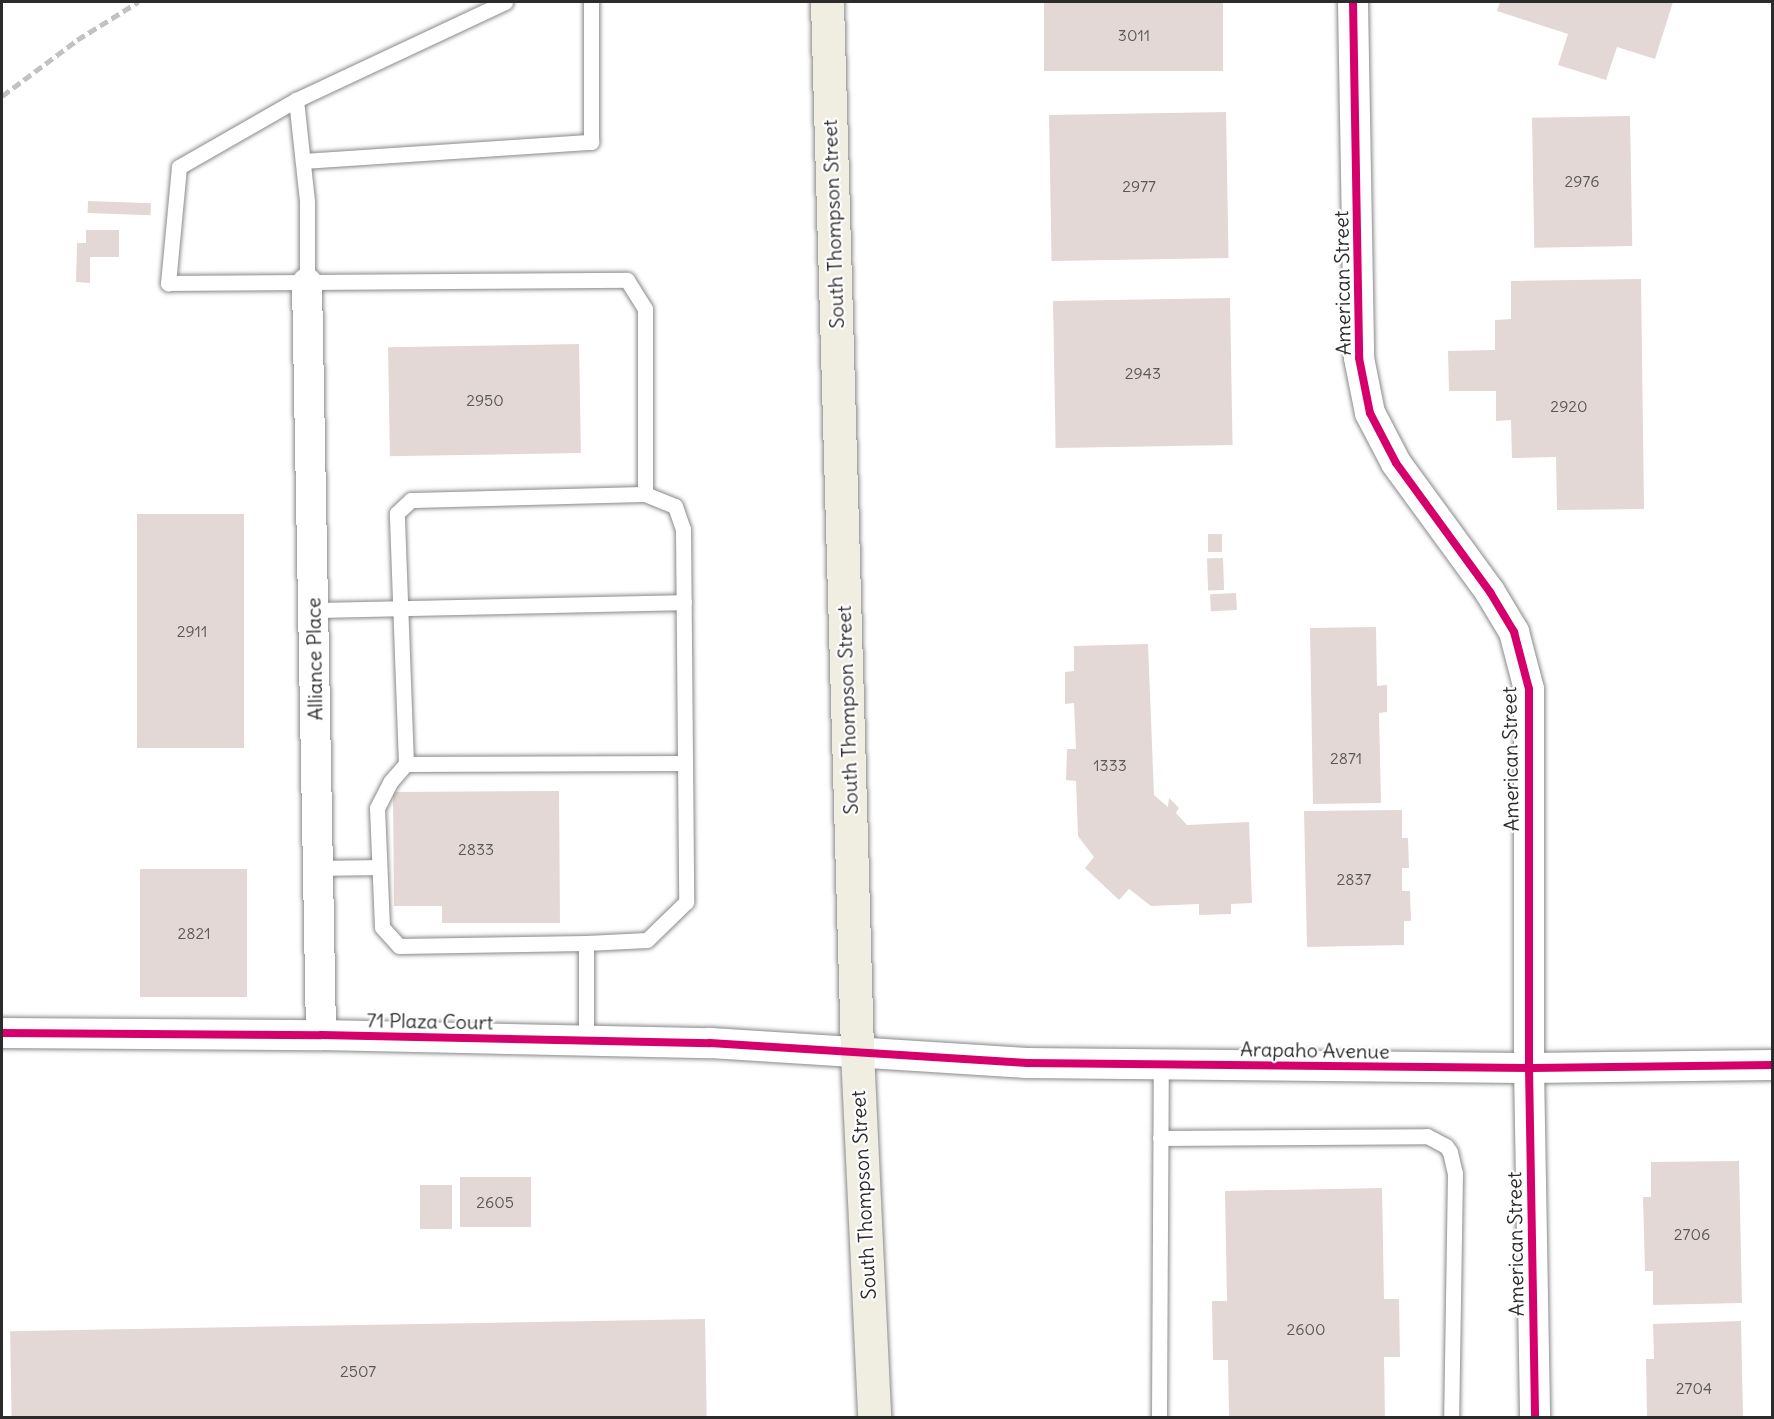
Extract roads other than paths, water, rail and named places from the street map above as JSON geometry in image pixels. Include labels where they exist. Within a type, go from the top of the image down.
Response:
[{"type":"highway","name":"South Thompson Street","points":[[827,2],[857,1052],[874,1418]]},
{"type":"street","name":"American Street","points":[[1353,2],[1359,358],[1370,413],[1396,463],[1490,592],[1514,632],[1529,689],[1528,1068],[1534,1418]]},
{"type":"street","name":"Alliance Place","points":[[307,283],[321,1035]]},
{"type":"street","name":"71 Plaza Court","points":[[2,1033],[321,1035],[710,1043],[857,1052]]},
{"type":"street","name":"Arapaho Avenue","points":[[857,1052],[1028,1064],[1528,1068],[1773,1065]]},
{"type":"lane","points":[[505,2],[296,100],[179,167],[168,283],[627,280],[645,309],[645,494]]},
{"type":"lane","points":[[303,161],[591,142],[591,2]]},
{"type":"lane","points":[[296,100],[307,201],[307,283]]},
{"type":"lane","points":[[645,494],[675,506],[683,528],[684,602],[686,902],[647,940],[586,944],[399,946],[382,927],[377,808],[391,781],[406,764],[397,513],[411,500],[645,494]]},
{"type":"lane","points":[[313,610],[684,602]]},
{"type":"lane","points":[[406,764],[685,763]]},
{"type":"lane","points":[[318,868],[379,867]]},
{"type":"lane","points":[[586,944],[586,1041]]},
{"type":"lane","points":[[1159,1418],[1161,1065]]},
{"type":"lane","points":[[1160,1138],[1427,1136],[1446,1146],[1450,1152],[1455,1173],[1451,1418]]},
{"type":"railway","points":[[2,96],[77,40],[138,2]]}]
